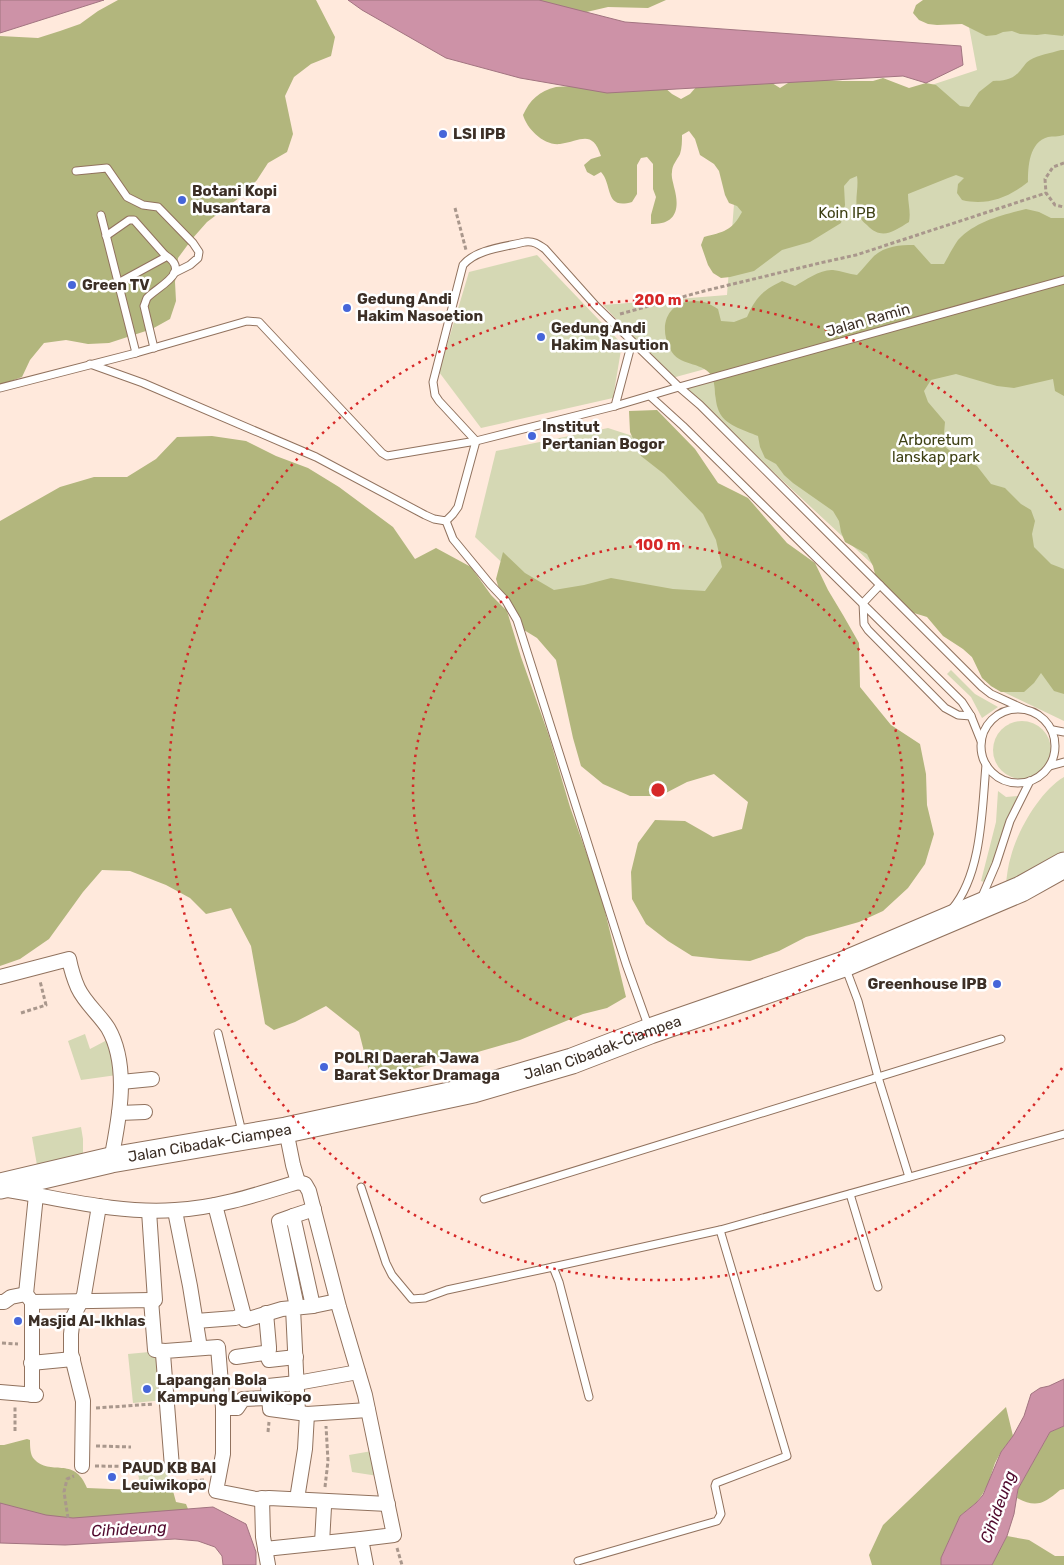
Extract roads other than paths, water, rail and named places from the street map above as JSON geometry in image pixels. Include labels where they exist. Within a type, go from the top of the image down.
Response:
[{"type":"highway","name":"Jalan Cibadak-Ciampea","points":[[0,1187],[111,1160],[286,1130],[473,1090],[572,1061],[650,1031],[844,964],[1021,889],[1064,865]]},
{"type":"street","points":[[0,977],[68,959],[79,990],[100,1016],[109,1030],[115,1045],[121,1082],[119,1113],[111,1160]]},
{"type":"street","points":[[121,1082],[152,1079]]},
{"type":"street","points":[[119,1113],[145,1112]]},
{"type":"street","points":[[286,1130],[298,1182]]},
{"type":"street","points":[[0,1187],[99,1206],[149,1211],[215,1205],[298,1182],[305,1184],[309,1191],[337,1301],[368,1410],[394,1535],[264,1549]]},
{"type":"street","points":[[0,1392],[34,1395],[29,1298],[36,1195]]},
{"type":"street","points":[[215,1205],[245,1320],[266,1313],[337,1301]]},
{"type":"street","points":[[82,1466],[83,1401],[73,1359],[71,1334],[73,1317],[84,1295],[99,1206]]},
{"type":"street","points":[[297,1499],[305,1450],[303,1413],[297,1383],[295,1308],[279,1221],[314,1209]]},
{"type":"street","points":[[175,1210],[200,1348]]},
{"type":"street","points":[[149,1211],[154,1300]]},
{"type":"street","points":[[293,1216],[313,1306]]},
{"type":"street","points":[[0,1302],[4,1302],[11,1296],[80,1302],[151,1300],[155,1350],[218,1347],[223,1408],[223,1454],[216,1491],[243,1497],[297,1499],[324,1504],[388,1504]]},
{"type":"street","points":[[266,1313],[269,1347],[266,1353]]},
{"type":"street","points":[[196,1321],[235,1318],[244,1315]]},
{"type":"street","points":[[165,1351],[162,1356],[172,1474]]},
{"type":"street","points":[[266,1353],[269,1360],[296,1357]]},
{"type":"street","points":[[236,1357],[266,1353]]},
{"type":"street","points":[[31,1363],[73,1359]]},
{"type":"street","points":[[358,1372],[268,1386],[270,1409],[303,1413],[368,1410]]},
{"type":"street","points":[[223,1408],[237,1408],[243,1399],[269,1398]]},
{"type":"street","points":[[262,1498],[264,1549],[268,1565]]},
{"type":"street","points":[[322,1543],[324,1504]]},
{"type":"street","points":[[361,1539],[366,1565]]},
{"type":"lane","points":[[76,171],[107,168],[127,197],[158,208],[193,243],[199,252],[198,258],[190,265],[174,273]]},
{"type":"lane","points":[[101,215],[136,353]]},
{"type":"lane","points":[[0,388],[154,348],[144,306],[147,299],[170,281],[174,273],[174,264],[134,220],[129,220],[106,236]]},
{"type":"lane","points":[[446,521],[458,507],[476,440],[439,401],[435,394],[433,382],[462,265],[468,258],[484,252],[532,241],[545,249],[607,318],[707,412],[982,687],[991,694],[1024,709],[1036,712],[1046,720],[1053,730],[1056,742],[1055,755],[1050,766],[1041,776],[1030,781],[1017,783],[1005,781],[994,774],[986,765],[981,741],[971,716],[962,702],[683,426],[650,396]]},
{"type":"lane","points":[[118,283],[164,258],[164,255]]},
{"type":"lane","name":"Jalan Ramin","points":[[154,348],[247,321],[259,322],[382,453],[387,456],[476,440],[615,406],[1064,280]]},
{"type":"lane","points":[[615,406],[632,342]]},
{"type":"lane","points":[[90,364],[143,383],[316,457],[424,516],[446,521]]},
{"type":"lane","points":[[446,521],[453,539],[506,601],[517,620],[626,964],[650,1031]]},
{"type":"lane","points":[[862,603],[880,585]]},
{"type":"lane","points":[[862,603],[864,624],[868,630],[946,708],[958,714],[971,716]]},
{"type":"lane","points":[[981,741],[984,730],[991,720],[1001,713],[1012,709],[1024,709]]},
{"type":"lane","points":[[1053,730],[1064,732]]},
{"type":"lane","points":[[1050,766],[1064,762]]},
{"type":"lane","points":[[939,924],[960,899],[973,865],[980,835],[986,765]]},
{"type":"lane","points":[[976,909],[996,864],[1010,821],[1030,781]]},
{"type":"lane","points":[[844,964],[858,1001],[878,1077],[909,1177]]},
{"type":"lane","points":[[218,1033],[243,1137]]},
{"type":"lane","points":[[484,1199],[1001,1039]]},
{"type":"lane","points":[[360,1187],[386,1263],[392,1275],[412,1299],[425,1298],[447,1290],[720,1230],[1064,1134]]},
{"type":"lane","points":[[850,1194],[878,1287]]},
{"type":"lane","points":[[578,1561],[717,1521],[720,1514],[716,1483],[786,1456],[720,1230]]},
{"type":"lane","points":[[553,1267],[559,1282],[589,1397]]},
{"type":"water","points":[[0,0],[104,0],[0,33]]},
{"type":"water","points":[[348,0],[539,0],[625,22],[961,46],[963,65],[926,83],[903,76],[607,93],[520,78],[446,58]]},
{"type":"water","name":"Cihideung","points":[[1064,1379],[1064,1426],[1050,1432],[1018,1489],[1014,1514],[1007,1536],[992,1565],[941,1565],[941,1558],[960,1516],[983,1495],[1001,1452],[1024,1416],[1031,1394],[1040,1388]]},
{"type":"water","name":"Cihideung","points":[[0,1503],[46,1515],[73,1518],[213,1507],[246,1524],[256,1552],[256,1565],[223,1565],[222,1556],[215,1547],[198,1541],[175,1539],[65,1545],[0,1543]]},
{"type":"place","name":"LSI IPB","points":[[443,134]]},
{"type":"place","name":"Botani Kopi Nusantara","points":[[182,200]]},
{"type":"place","name":"Green TV","points":[[72,285]]},
{"type":"place","name":"Gedung Andi Hakim Nasoetion","points":[[347,308]]},
{"type":"place","name":"Gedung Andi Hakim Nasution","points":[[541,337]]},
{"type":"place","name":"Institut Pertanian Bogor","points":[[532,436]]},
{"type":"place","name":"Greenhouse IPB","points":[[997,984]]},
{"type":"place","name":"POLRI Daerah Jawa Barat Sektor Dramaga","points":[[324,1067]]},
{"type":"place","name":"Masjid Al-Ikhlas","points":[[18,1321]]},
{"type":"place","name":"Lapangan Bola Kampung Leuwikopo","points":[[147,1389]]},
{"type":"place","name":"PAUD KB BAI Leuiwikopo","points":[[112,1477]]},
{"type":"park label","name":"Koin IPB","points":[[847,213]]},
{"type":"park label","name":"Arboretum lanskap park","points":[[936,448]]}]
